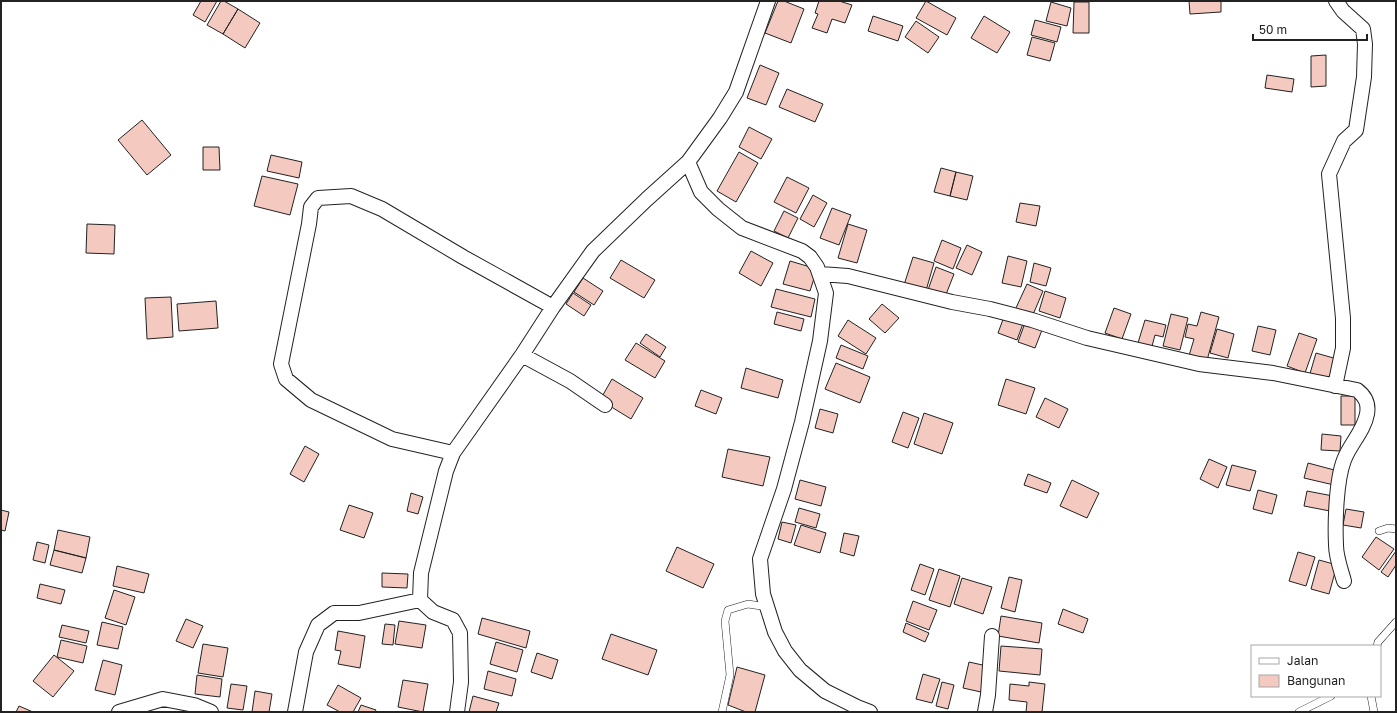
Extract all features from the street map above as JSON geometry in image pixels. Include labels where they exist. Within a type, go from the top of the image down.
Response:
[{"type":"street","points":[[457,712],[461,682],[460,633],[453,620],[433,612],[420,600],[421,573],[446,471],[453,453],[522,355],[553,306],[593,251],[688,162],[720,118],[736,92],[768,1]]},
{"type":"street","points":[[1335,386],[1343,348],[1343,318],[1329,174],[1344,141],[1356,130],[1364,77],[1365,44],[1363,29],[1343,11],[1336,1]]},
{"type":"street","points":[[688,162],[701,192],[718,210],[742,228],[802,251],[810,257],[820,274],[826,293],[817,356],[788,474],[760,559],[763,594],[775,632],[785,651],[800,670],[825,691],[870,712]]},
{"type":"street","points":[[453,453],[392,439],[311,400],[286,379],[281,364],[309,224],[311,207],[318,198],[352,196],[382,209],[463,257],[553,306]]},
{"type":"street","points":[[820,274],[848,276],[952,302],[990,309],[1032,320],[1087,338],[1199,364],[1273,373],[1357,390],[1363,395],[1367,404],[1367,414],[1363,427],[1344,460],[1337,499],[1336,546],[1344,581]]},
{"type":"street","points":[[522,355],[570,381],[605,405]]},
{"type":"street","points":[[294,712],[306,652],[318,626],[334,613],[359,613],[420,600]]},
{"type":"street","points":[[985,712],[988,695],[992,636]]},
{"type":"street","points":[[119,712],[162,699],[194,705],[210,712]]},
{"type":"lane","points":[[1379,531],[1388,528],[1396,529]]},
{"type":"lane","points":[[722,712],[730,675],[725,621],[728,610],[748,604],[767,607]]},
{"type":"lane","points":[[1377,645],[1378,642],[1396,622]]},
{"type":"lane","points":[[1299,712],[1329,697]]},
{"type":"lane","points":[[1371,697],[1374,712]]},
{"type":"building","points":[[201,1],[217,1],[205,22],[193,15]]},
{"type":"building","points":[[221,1],[224,1],[238,9],[223,34],[207,25]]},
{"type":"building","points":[[778,1],[784,1],[804,9],[791,43],[765,33]]},
{"type":"building","points":[[819,1],[839,1],[852,5],[845,23],[832,19],[827,33],[812,28],[818,14],[815,13]]},
{"type":"building","points":[[926,1],[956,18],[947,35],[916,18]]},
{"type":"building","points":[[1189,1],[1221,1],[1221,12],[1190,14]]},
{"type":"building","points":[[1051,2],[1071,8],[1067,26],[1046,21]]},
{"type":"building","points":[[1074,2],[1089,2],[1089,33],[1073,33]]},
{"type":"building","points":[[238,9],[260,23],[245,48],[223,34]]},
{"type":"building","points":[[873,16],[903,26],[898,41],[868,31]]},
{"type":"building","points":[[984,16],[1010,32],[997,53],[971,38]]},
{"type":"building","points":[[1035,20],[1061,27],[1057,42],[1031,35]]},
{"type":"building","points":[[916,21],[939,37],[928,53],[905,37]]},
{"type":"building","points":[[1032,37],[1055,43],[1050,61],[1027,55]]},
{"type":"building","points":[[1326,55],[1326,86],[1311,87],[1311,56]]},
{"type":"building","points":[[760,65],[779,73],[766,105],[747,98]]},
{"type":"building","points":[[1267,75],[1294,79],[1292,92],[1265,88]]},
{"type":"building","points":[[787,89],[823,104],[815,122],[779,107]]},
{"type":"building","points":[[142,120],[171,155],[147,175],[118,140]]},
{"type":"building","points":[[749,127],[772,139],[761,159],[739,147]]},
{"type":"building","points":[[203,147],[219,147],[220,170],[203,170]]},
{"type":"building","points":[[739,152],[758,163],[736,202],[717,191]]},
{"type":"building","points":[[271,155],[302,162],[299,178],[267,171]]},
{"type":"building","points":[[941,168],[956,172],[950,196],[934,192]]},
{"type":"building","points":[[956,172],[973,176],[967,200],[950,196]]},
{"type":"building","points":[[262,176],[298,184],[290,215],[254,206]]},
{"type":"building","points":[[787,177],[809,188],[796,213],[774,202]]},
{"type":"building","points":[[813,195],[827,203],[814,227],[800,219]]},
{"type":"building","points":[[1020,203],[1040,206],[1036,226],[1016,222]]},
{"type":"building","points":[[832,208],[851,215],[839,245],[820,238]]},
{"type":"building","points":[[784,211],[798,218],[788,238],[774,231]]},
{"type":"building","points":[[87,224],[115,225],[114,254],[86,253]]},
{"type":"building","points":[[848,224],[867,230],[857,263],[838,258]]},
{"type":"building","points":[[942,240],[961,248],[953,269],[934,261]]},
{"type":"building","points":[[967,245],[982,252],[972,275],[956,268]]},
{"type":"building","points":[[751,251],[773,263],[761,286],[739,273]]},
{"type":"building","points":[[1008,256],[1027,261],[1021,287],[1002,283]]},
{"type":"building","points":[[913,257],[934,263],[925,294],[903,288]]},
{"type":"building","points":[[621,260],[655,280],[644,298],[610,278]]},
{"type":"building","points":[[790,261],[817,269],[810,291],[783,284]]},
{"type":"building","points":[[1034,263],[1051,268],[1046,286],[1030,282]]},
{"type":"building","points":[[936,267],[954,274],[945,297],[928,290]]},
{"type":"building","points":[[583,278],[603,291],[594,305],[574,292]]},
{"type":"building","points":[[1027,284],[1043,291],[1032,317],[1015,310]]},
{"type":"building","points":[[776,289],[815,299],[811,317],[771,307]]},
{"type":"building","points":[[1045,291],[1066,298],[1060,318],[1039,311]]},
{"type":"building","points":[[573,293],[591,305],[584,316],[566,304]]},
{"type":"building","points":[[171,297],[173,337],[147,339],[145,298]]},
{"type":"building","points":[[216,301],[218,328],[179,331],[177,304]]},
{"type":"building","points":[[882,304],[899,318],[885,333],[869,319]]},
{"type":"building","points":[[1114,308],[1131,314],[1122,339],[1105,333]]},
{"type":"building","points":[[777,312],[804,319],[801,331],[774,324]]},
{"type":"building","points":[[1201,312],[1219,317],[1206,364],[1188,359],[1194,339],[1185,337],[1188,324],[1197,326]]},
{"type":"building","points":[[1005,314],[1024,321],[1017,340],[998,333]]},
{"type":"building","points":[[1171,314],[1188,318],[1180,350],[1163,346]]},
{"type":"building","points":[[848,320],[876,338],[866,354],[838,336]]},
{"type":"building","points":[[1145,320],[1166,325],[1163,337],[1155,335],[1151,350],[1137,346]]},
{"type":"building","points":[[1025,323],[1042,330],[1035,348],[1018,342]]},
{"type":"building","points":[[1258,326],[1276,330],[1270,355],[1252,351]]},
{"type":"building","points":[[1217,329],[1234,334],[1228,358],[1210,353]]},
{"type":"building","points":[[1299,333],[1317,339],[1305,373],[1287,366]]},
{"type":"building","points":[[646,334],[666,347],[660,357],[640,343]]},
{"type":"building","points":[[636,343],[665,361],[655,378],[625,360]]},
{"type":"building","points":[[841,345],[868,356],[863,369],[836,358]]},
{"type":"building","points":[[1316,353],[1337,359],[1330,383],[1309,377]]},
{"type":"building","points":[[836,363],[870,377],[860,403],[825,389]]},
{"type":"building","points":[[746,368],[783,380],[778,398],[741,388]]},
{"type":"building","points":[[612,379],[643,398],[631,419],[600,400]]},
{"type":"building","points":[[1006,379],[1035,388],[1026,414],[998,405]]},
{"type":"building","points":[[701,390],[722,398],[716,414],[695,406]]},
{"type":"building","points":[[1341,396],[1355,396],[1355,425],[1341,425]]},
{"type":"building","points":[[1045,398],[1068,409],[1059,428],[1036,417]]},
{"type":"building","points":[[820,409],[838,414],[833,433],[815,428]]},
{"type":"building","points":[[903,412],[919,418],[908,448],[892,442]]},
{"type":"building","points":[[924,413],[953,423],[942,454],[914,444]]},
{"type":"building","points":[[1322,434],[1341,436],[1340,451],[1321,450]]},
{"type":"building","points":[[305,446],[319,454],[304,482],[290,474]]},
{"type":"building","points":[[728,449],[770,457],[763,486],[722,477]]},
{"type":"building","points":[[1209,459],[1227,467],[1218,488],[1200,479]]},
{"type":"building","points":[[1308,463],[1338,471],[1334,485],[1304,478]]},
{"type":"building","points":[[1232,465],[1256,471],[1250,491],[1226,485]]},
{"type":"building","points":[[1028,474],[1051,483],[1047,493],[1024,485]]},
{"type":"building","points":[[800,480],[826,487],[821,506],[795,499]]},
{"type":"building","points":[[1072,480],[1099,493],[1087,518],[1060,506]]},
{"type":"building","points":[[1258,490],[1277,495],[1272,514],[1253,509]]},
{"type":"building","points":[[1307,491],[1333,496],[1330,511],[1304,506]]},
{"type":"building","points":[[411,493],[423,497],[418,514],[407,511]]},
{"type":"building","points":[[349,505],[373,513],[364,538],[340,530]]},
{"type":"building","points":[[799,508],[820,514],[816,528],[795,522]]},
{"type":"building","points":[[1346,509],[1364,512],[1361,528],[1343,525]]},
{"type":"building","points":[[1,510],[9,512],[5,531],[1,530]]},
{"type":"building","points":[[782,522],[796,525],[791,543],[778,539]]},
{"type":"building","points":[[801,525],[826,533],[820,553],[794,545]]},
{"type":"building","points":[[58,530],[90,537],[86,558],[54,550]]},
{"type":"building","points":[[844,533],[859,536],[854,556],[840,552]]},
{"type":"building","points":[[1376,537],[1394,549],[1379,570],[1362,557]]},
{"type":"building","points":[[37,542],[49,545],[45,563],[33,560]]},
{"type":"building","points":[[677,547],[714,564],[703,588],[666,571]]},
{"type":"building","points":[[54,550],[86,558],[82,573],[50,565]]},
{"type":"building","points":[[1396,551],[1396,565],[1388,577],[1381,572]]},
{"type":"building","points":[[1298,552],[1315,557],[1306,586],[1289,581]]},
{"type":"building","points":[[1319,560],[1337,565],[1329,594],[1311,589]]},
{"type":"building","points":[[920,564],[934,569],[925,595],[911,590]]},
{"type":"building","points":[[117,566],[149,574],[144,593],[113,586]]},
{"type":"building","points":[[939,569],[960,576],[950,607],[929,600]]},
{"type":"building","points":[[382,573],[408,574],[407,588],[382,587]]},
{"type":"building","points":[[1009,577],[1022,580],[1015,612],[1001,608]]},
{"type":"building","points":[[962,578],[992,587],[983,614],[954,604]]},
{"type":"building","points":[[40,584],[65,590],[61,604],[37,598]]},
{"type":"building","points":[[114,590],[135,597],[126,625],[105,618]]},
{"type":"building","points":[[913,601],[937,610],[929,630],[906,621]]},
{"type":"building","points":[[1063,609],[1088,619],[1083,633],[1058,624]]},
{"type":"building","points":[[1001,616],[1042,623],[1039,643],[998,636]]},
{"type":"building","points":[[482,618],[530,631],[526,648],[478,634]]},
{"type":"building","points":[[186,619],[203,626],[193,648],[176,641]]},
{"type":"building","points":[[399,621],[426,625],[422,648],[395,644]]},
{"type":"building","points":[[102,622],[123,627],[118,649],[97,645]]},
{"type":"building","points":[[906,623],[929,633],[925,642],[903,632]]},
{"type":"building","points":[[385,624],[395,625],[393,645],[382,644]]},
{"type":"building","points":[[62,625],[89,631],[86,643],[59,637]]},
{"type":"building","points":[[338,631],[365,636],[360,668],[338,664],[341,651],[335,650]]},
{"type":"building","points":[[611,634],[657,650],[648,675],[602,659]]},
{"type":"building","points":[[61,640],[87,646],[83,663],[57,657]]},
{"type":"building","points":[[496,642],[523,650],[517,672],[490,664]]},
{"type":"building","points":[[203,644],[228,648],[223,677],[198,673]]},
{"type":"building","points":[[1001,646],[1042,649],[1040,675],[999,671]]},
{"type":"building","points":[[537,653],[558,660],[552,679],[531,672]]},
{"type":"building","points":[[54,655],[74,671],[53,697],[33,681]]},
{"type":"building","points":[[103,660],[122,665],[115,695],[95,690]]},
{"type":"building","points":[[969,662],[987,666],[981,692],[963,688]]},
{"type":"building","points":[[737,667],[765,675],[755,712],[746,712],[728,705]]},
{"type":"building","points":[[488,671],[516,679],[512,696],[484,689]]},
{"type":"building","points":[[923,674],[940,679],[932,703],[916,699]]},
{"type":"building","points":[[197,675],[222,679],[220,697],[195,694]]},
{"type":"building","points":[[403,680],[428,684],[423,712],[398,707]]},
{"type":"building","points":[[942,682],[954,685],[948,709],[936,706]]},
{"type":"building","points":[[1029,682],[1045,684],[1042,712],[1026,712],[1027,702],[1009,700],[1010,684],[1029,686]]},
{"type":"building","points":[[231,684],[247,686],[243,710],[227,708]]},
{"type":"building","points":[[338,685],[361,698],[353,712],[340,712],[327,705]]},
{"type":"building","points":[[255,691],[272,694],[269,712],[252,712]]},
{"type":"building","points":[[473,696],[499,703],[496,712],[469,712]]},
{"type":"building","points":[[361,705],[376,710],[375,712],[358,712]]},
{"type":"building","points":[[19,706],[33,712],[16,712]]}]
